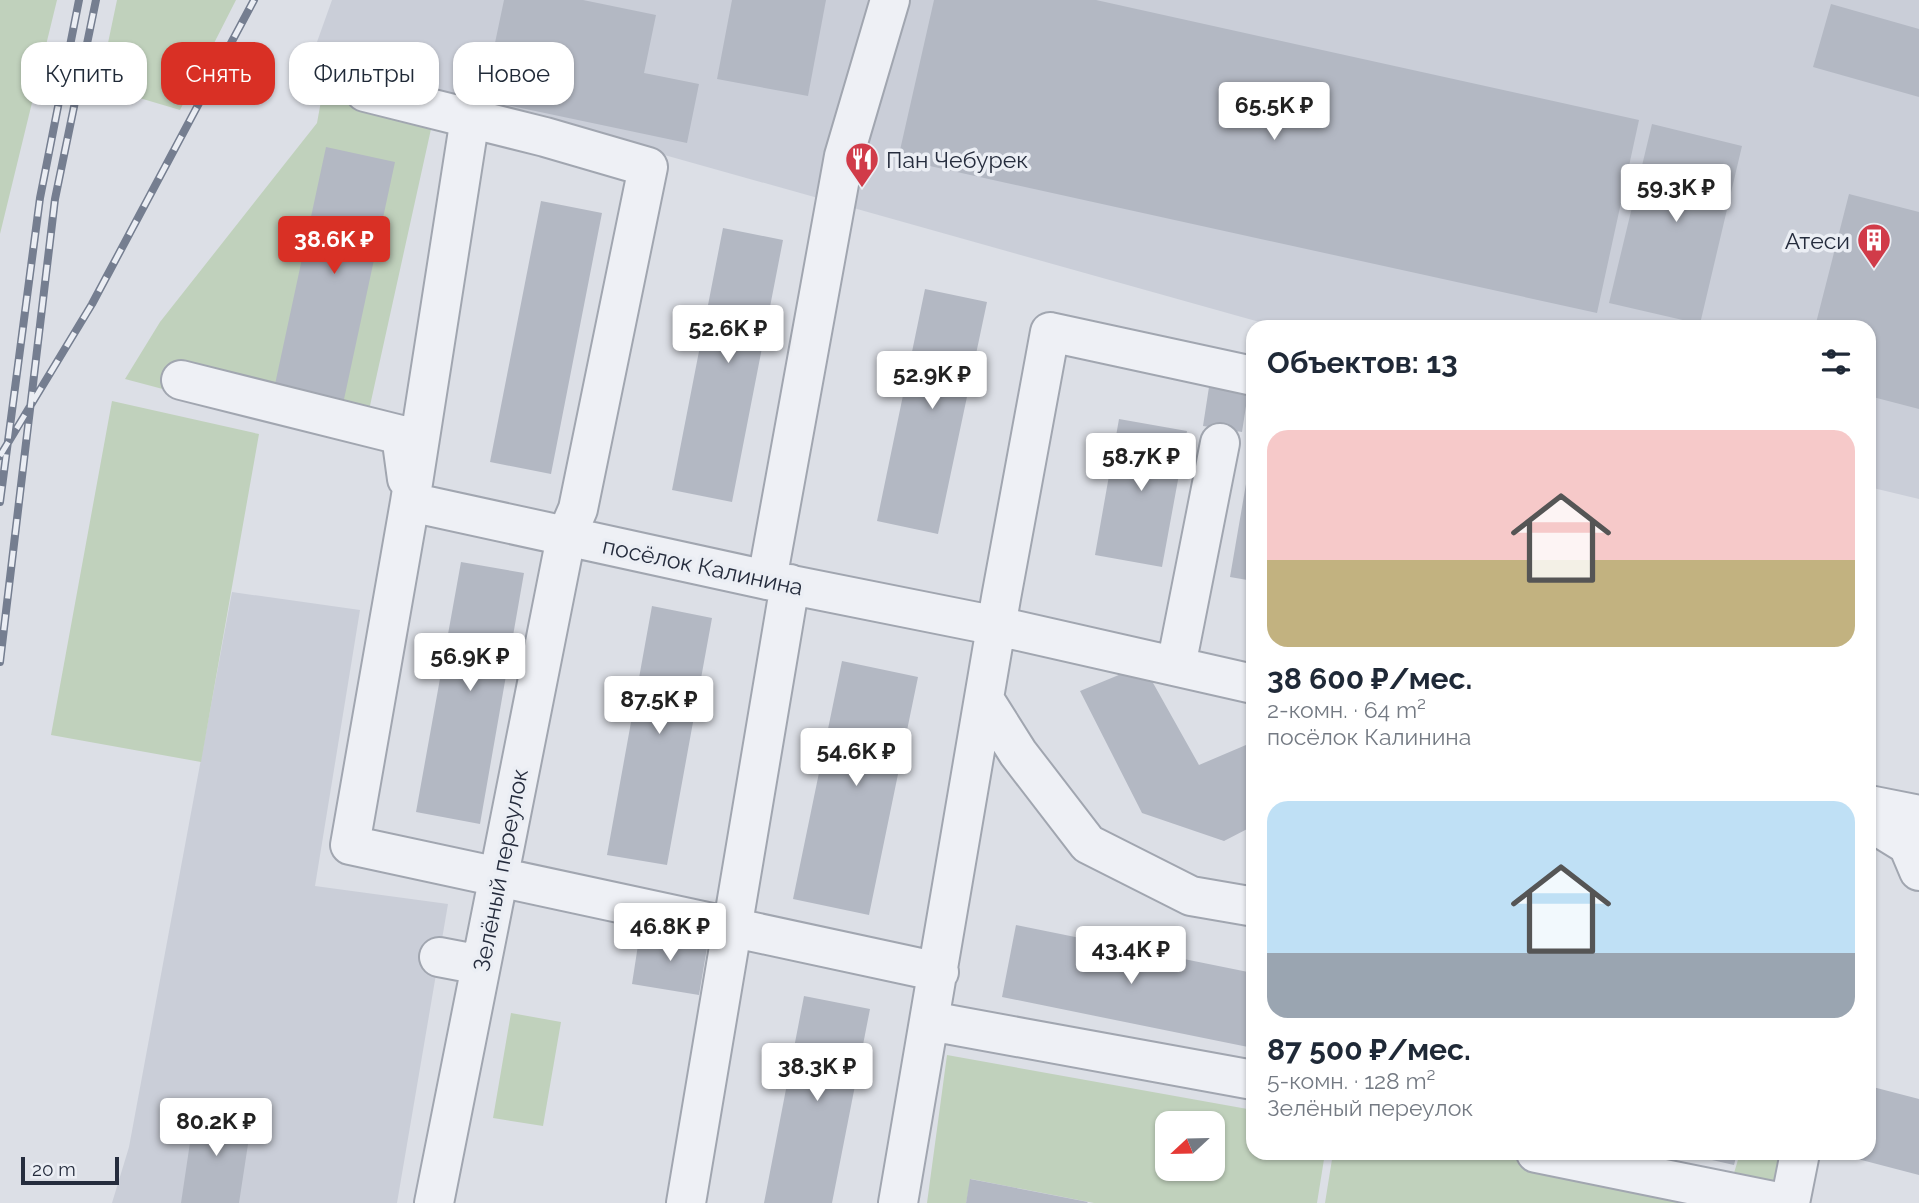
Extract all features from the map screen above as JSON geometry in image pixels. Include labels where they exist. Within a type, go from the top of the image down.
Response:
[{"type":"street","points":[[686,1203],[732,928],[779,582],[844,156],[890,0]]},
{"type":"street","points":[[418,105],[470,118],[410,502],[350,845],[939,972]]},
{"type":"street","name":"Зелёный переулок","points":[[434,1203],[566,537],[578,509],[648,167],[470,118]]},
{"type":"street","points":[[898,1203],[1050,332],[1246,374]]},
{"type":"street","points":[[181,380],[401,435],[410,502]]},
{"type":"street","points":[[1176,666],[1220,443]]},
{"type":"street","name":"посёлок Калинина","points":[[410,502],[997,626],[1246,682]]},
{"type":"street","points":[[984,699],[1018,753],[1088,844],[1191,896],[1246,905]]},
{"type":"street","points":[[1876,806],[1919,815]]},
{"type":"street","points":[[1876,825],[1909,845],[1919,871]]},
{"type":"street","points":[[439,957],[481,965]]},
{"type":"street","points":[[930,1021],[1246,1079]]},
{"type":"street","points":[[1565,1160],[1717,1197],[1783,1203]]},
{"type":"street","points":[[1790,1203],[1799,1160]]},
{"type":"shaded area","points":[[332,0],[1919,0],[1919,499],[1876,489],[1876,320],[1252,320],[486,105],[574,105],[574,42],[453,42],[453,96],[439,92],[439,42],[317,42]]},
{"type":"shaded area","points":[[232,592],[360,610],[315,886],[448,904],[397,1203],[112,1203],[129,1147]]},
{"type":"green space","points":[[0,0],[57,0],[47,42],[21,42],[21,105],[31,105],[0,234]]},
{"type":"green space","points":[[117,0],[236,0],[215,42],[161,42],[161,104],[147,100],[147,42],[108,42]]},
{"type":"green space","points":[[163,105],[183,105],[180,110]]},
{"type":"green space","points":[[320,105],[378,105],[433,120],[362,442],[125,379],[160,322],[317,123]]},
{"type":"green space","points":[[112,401],[259,434],[201,762],[51,735]]},
{"type":"green space","points":[[511,1013],[561,1022],[543,1126],[493,1118]]},
{"type":"green space","points":[[947,1055],[1246,1109],[1246,1160],[1324,1160],[1317,1203],[1094,1203],[971,1179],[966,1203],[927,1203]]},
{"type":"green space","points":[[1332,1160],[1668,1160],[1734,1173],[1738,1160],[1793,1160],[1785,1203],[1325,1203]]},
{"type":"building","points":[[504,0],[583,0],[656,15],[644,73],[699,84],[687,143],[507,105],[574,105],[574,42],[495,42]]},
{"type":"building","points":[[732,0],[826,0],[808,96],[717,79]]},
{"type":"building","points":[[934,0],[1096,0],[1639,120],[1597,313],[898,159]]},
{"type":"building","points":[[1831,4],[1919,29],[1919,97],[1813,67]]},
{"type":"building","points":[[1652,124],[1742,146],[1701,320],[1683,320],[1609,303]]},
{"type":"building","points":[[326,147],[395,162],[343,404],[274,389]]},
{"type":"building","name":"Атеси","points":[[1849,194],[1919,212],[1919,409],[1876,398],[1876,320],[1817,320]]},
{"type":"building","points":[[541,201],[602,213],[551,474],[490,462]]},
{"type":"building","points":[[723,228],[783,240],[732,502],[672,490]]},
{"type":"building","points":[[925,289],[987,302],[938,534],[877,521]]},
{"type":"building","points":[[1209,387],[1246,393],[1242,432],[1203,426]]},
{"type":"building","points":[[1119,419],[1187,431],[1162,567],[1095,555]]},
{"type":"building","points":[[1246,484],[1246,580],[1230,577]]},
{"type":"building","points":[[461,562],[524,573],[480,824],[416,812]]},
{"type":"building","points":[[652,606],[712,618],[667,865],[607,855]]},
{"type":"building","points":[[842,661],[918,677],[869,915],[793,899]]},
{"type":"building","points":[[1143,665],[1199,765],[1246,745],[1246,830],[1224,841],[1142,813],[1080,691]]},
{"type":"building","points":[[1016,925],[1246,972],[1246,1047],[1002,997]]},
{"type":"building","points":[[640,932],[708,942],[699,995],[632,984]]},
{"type":"building","points":[[804,996],[870,1009],[832,1203],[764,1203]]},
{"type":"building","points":[[1876,1088],[1919,1099],[1919,1175],[1862,1160],[1876,1160]]},
{"type":"building","points":[[195,1109],[252,1118],[239,1203],[181,1203]]},
{"type":"building","points":[[1712,1160],[1735,1160],[1734,1165]]},
{"type":"building","points":[[970,1179],[1088,1202],[966,1203]]},
{"type":"railway","points":[[0,502],[40,198],[79,0]]},
{"type":"railway","points":[[0,662],[55,199],[96,0]]},
{"type":"railway","points":[[0,456],[92,304],[254,0]]},
{"type":"place","name":"Пан Чебурек","points":[[862,189]]},
{"type":"place","name":"Атеси","points":[[1874,270]]}]
